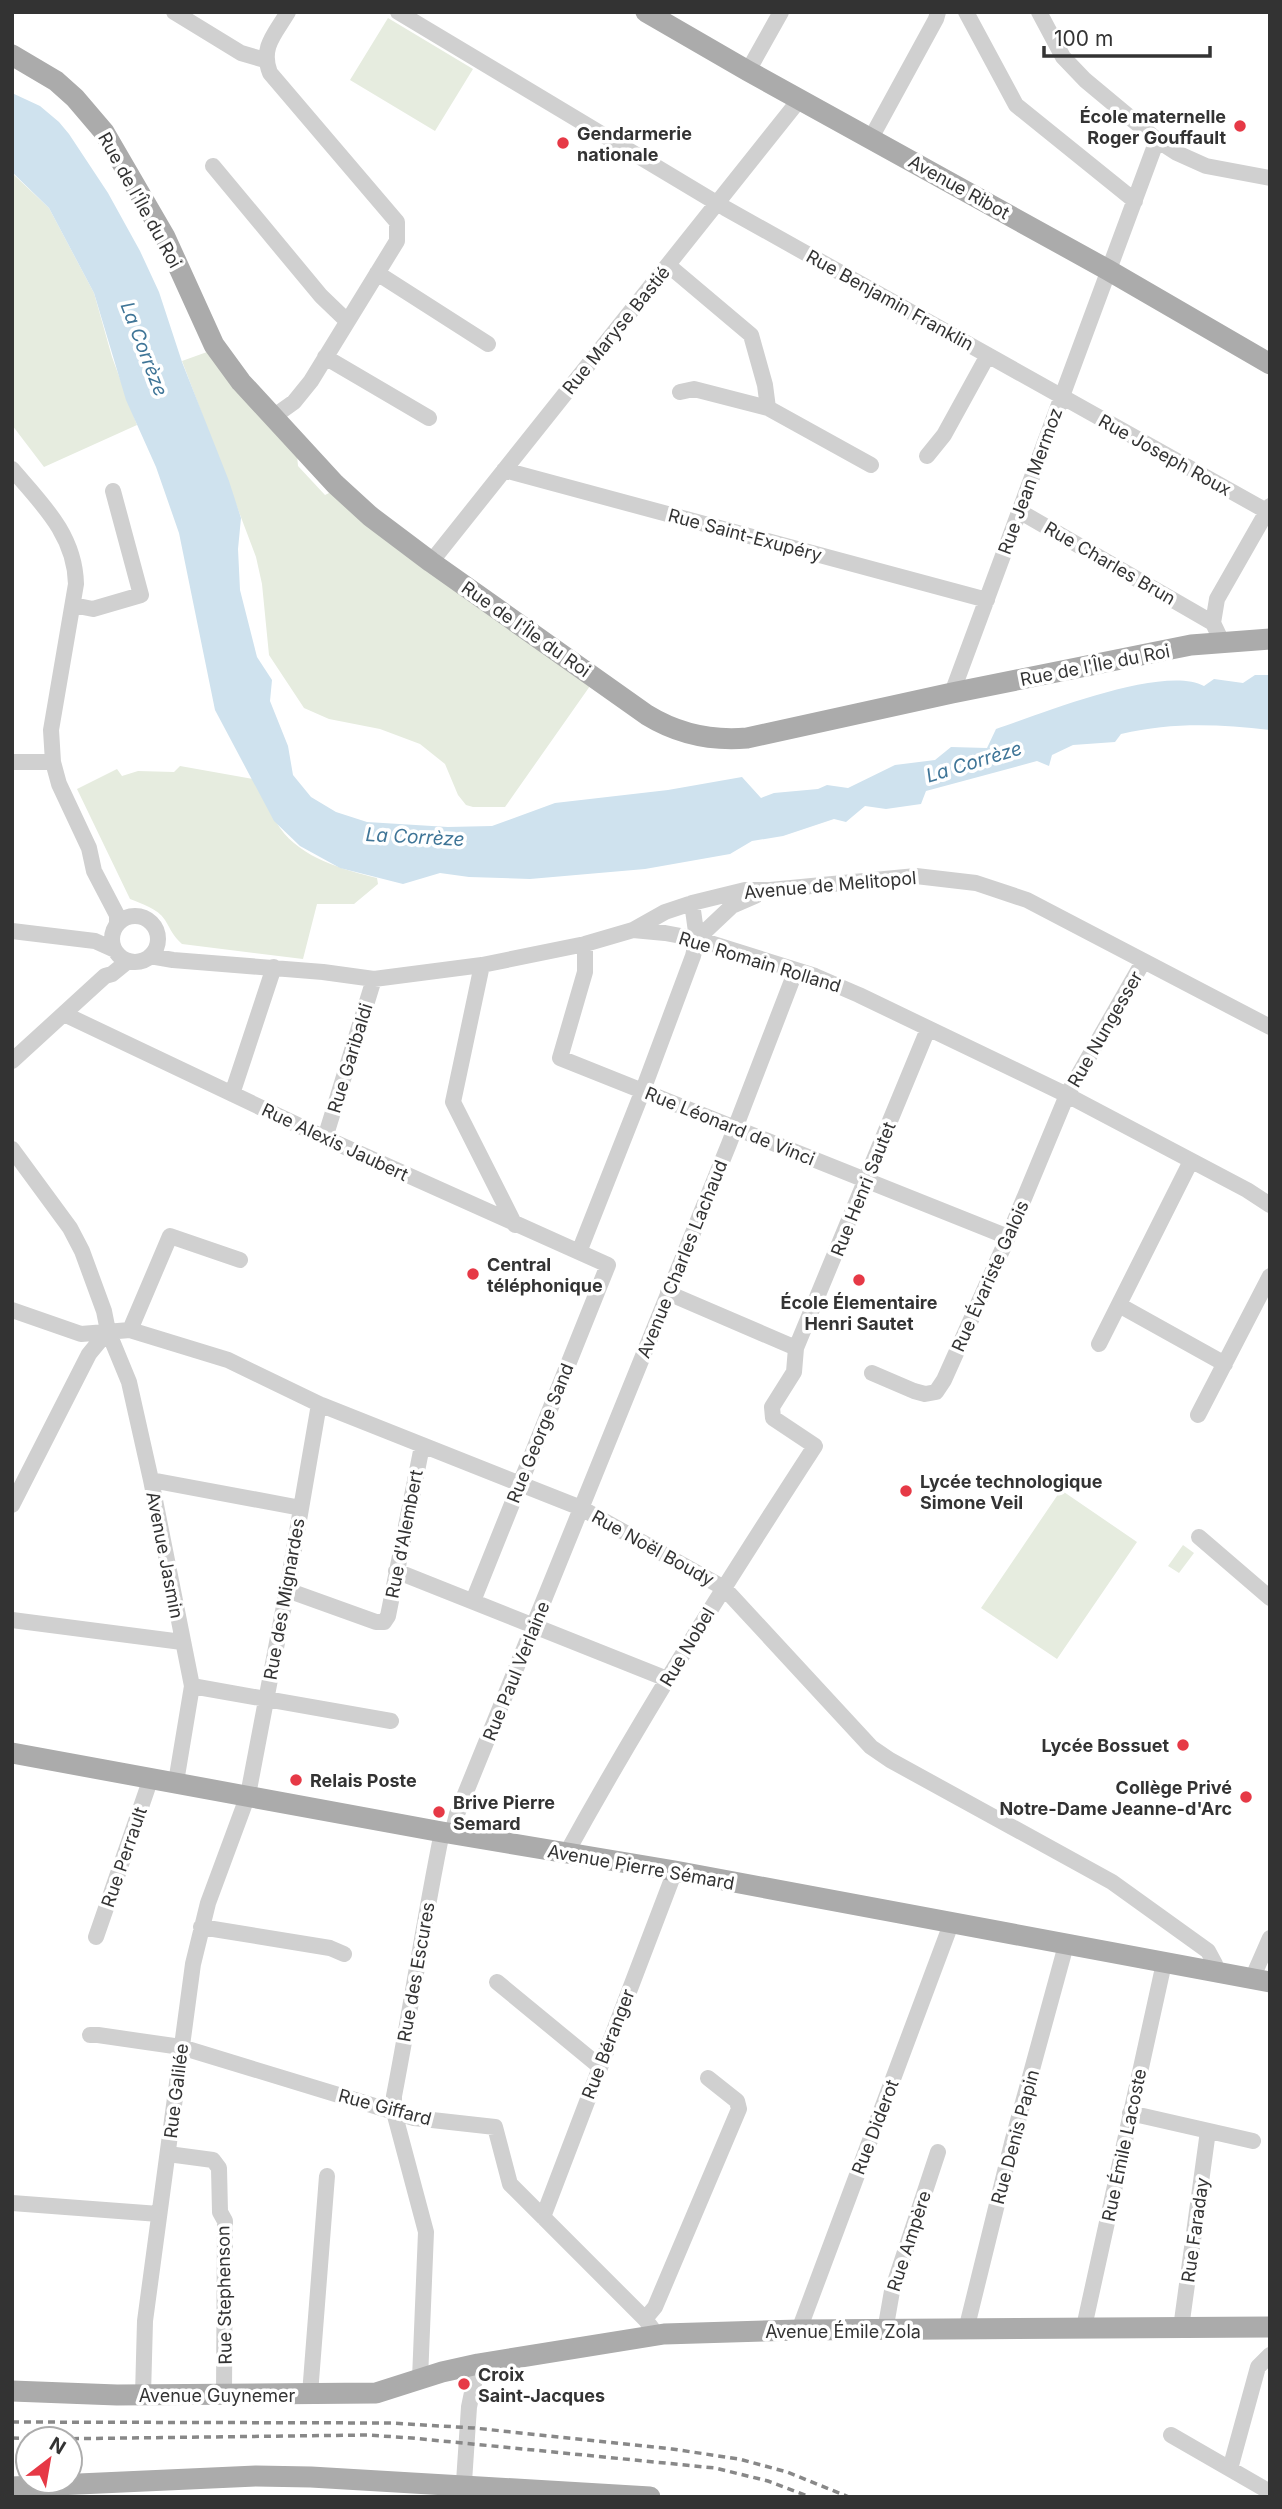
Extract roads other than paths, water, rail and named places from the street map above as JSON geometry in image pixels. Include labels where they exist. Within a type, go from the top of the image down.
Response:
[{"type":"main road","name":"Avenue Ribot","points":[[646,12],[1108,270],[1270,364]]},
{"type":"main road","name":"Rue de l'Île du Roi","points":[[12,55],[55,81],[75,98],[104,132],[165,237],[214,345],[241,382],[335,484],[370,516],[431,562],[647,715],[667,726],[686,733],[719,738],[747,738],[953,693],[1211,631],[1270,639]]},
{"type":"main road","name":"Avenue Pierre Sémard","points":[[12,1753],[447,1833],[675,1871],[1261,1980]]},
{"type":"main road","name":"Avenue Émile Zola","points":[[420,2378],[651,2327],[885,2331],[1270,2327]]},
{"type":"main road","name":"Avenue Guynemer","points":[[12,2391],[144,2395],[376,2393],[420,2378]]},
{"type":"main road","points":[[12,2487],[257,2476],[463,2491],[650,2497]]},
{"type":"street","points":[[278,422],[311,381],[397,241],[397,222],[270,74],[265,60],[266,50],[288,12]]},
{"type":"street","name":"Rue Benjamin Franklin","points":[[398,12],[718,204],[1061,397]]},
{"type":"street","points":[[748,71],[781,12]]},
{"type":"street","points":[[871,138],[938,12]]},
{"type":"street","points":[[966,12],[1016,105],[1135,201]]},
{"type":"street","points":[[1039,12],[1063,57],[1085,80],[1157,140],[1177,153],[1206,166],[1270,178]]},
{"type":"street","points":[[167,14],[241,53],[265,60]]},
{"type":"street","name":"Rue Maryse Bastié","points":[[431,562],[800,99]]},
{"type":"street","name":"Rue Jean Mermoz","points":[[953,693],[1157,140]]},
{"type":"street","points":[[213,166],[321,296],[347,321]]},
{"type":"street","points":[[668,265],[751,335],[765,385],[768,408]]},
{"type":"street","points":[[377,273],[488,344]]},
{"type":"street","points":[[927,456],[944,435],[988,355]]},
{"type":"street","points":[[325,357],[429,418]]},
{"type":"street","points":[[680,392],[694,389],[768,408],[871,465]]},
{"type":"street","name":"Rue Joseph Roux","points":[[1061,397],[1269,511]]},
{"type":"street","points":[[12,469],[57,525],[71,551],[76,584],[51,730],[53,762],[59,784],[89,848],[103,866],[120,900],[156,928],[158,936],[157,946],[150,956],[138,962],[95,942],[16,931]]},
{"type":"street","name":"Rue Saint-Exupéry","points":[[505,470],[987,600]]},
{"type":"street","points":[[73,605],[93,609],[141,595],[113,491]]},
{"type":"street","name":"Rue Charles Brun","points":[[1019,511],[1211,631]]},
{"type":"street","points":[[1211,631],[1217,599],[1269,511]]},
{"type":"street","points":[[12,762],[53,762]]},
{"type":"street","points":[[89,848],[94,871],[117,915],[112,941],[120,954]]},
{"type":"street","name":"Avenue de Melitopol","points":[[633,930],[665,912],[692,902],[746,890],[916,876],[976,883],[1027,900],[1270,1027]]},
{"type":"street","points":[[697,939],[732,906],[770,890]]},
{"type":"street","points":[[579,1252],[693,956],[697,939],[692,902]]},
{"type":"street","points":[[16,931],[31,928],[67,928],[104,931],[116,926],[124,918],[142,916]]},
{"type":"street","name":"Rue Romain Rolland","points":[[156,928],[176,950],[247,965]]},
{"type":"street","name":"Rue Romain Rolland","points":[[150,956],[374,979],[482,965],[585,944],[633,930],[697,939],[796,970],[859,995],[1067,1096],[1247,1190],[1270,1205]]},
{"type":"street","name":"Rue Léonard de Vinci","points":[[585,944],[584,972],[561,1058],[1008,1237]]},
{"type":"street","points":[[12,1061],[105,976],[120,954]]},
{"type":"street","name":"Rue Nungesser","points":[[1067,1096],[1143,962]]},
{"type":"street","points":[[482,965],[453,1102],[515,1225]]},
{"type":"street","points":[[232,1094],[274,967]]},
{"type":"street","name":"Avenue Charles Lachaud","points":[[581,1508],[796,970]]},
{"type":"street","name":"Rue Garibaldi","points":[[325,1138],[374,979]]},
{"type":"street","name":"Rue Alexis Jaubert","points":[[64,1014],[325,1138],[608,1265]]},
{"type":"street","name":"Rue Henri Sautet","points":[[796,1349],[928,1029]]},
{"type":"street","name":"Rue Évariste Galois","points":[[872,1373],[914,1391],[925,1394],[936,1392],[960,1346],[1067,1096]]},
{"type":"street","name":"Avenue Jasmin","points":[[12,1149],[70,1228],[82,1251],[104,1311],[108,1331],[129,1382],[192,1686],[176,1782]]},
{"type":"street","points":[[1099,1344],[1191,1161]]},
{"type":"street","points":[[130,1330],[170,1236],[240,1260]]},
{"type":"street","name":"Rue George Sand","points":[[473,1601],[608,1265]]},
{"type":"street","points":[[1198,1415],[1270,1276]]},
{"type":"street","points":[[668,1293],[796,1349]]},
{"type":"street","points":[[1119,1305],[1225,1364]]},
{"type":"street","name":"Rue Noël Boudy","points":[[12,1310],[81,1334],[130,1330],[228,1360],[319,1404],[581,1508],[724,1588],[871,1746],[890,1760],[1132,1895],[1208,1951],[1215,1964],[1214,1972]]},
{"type":"street","points":[[12,1505],[89,1354],[108,1331]]},
{"type":"street","name":"Rue Nobel","points":[[566,1854],[667,1679],[815,1447],[773,1418],[772,1407],[794,1372],[796,1349]]},
{"type":"street","name":"Rue des Mignardes","points":[[248,1795],[319,1404]]},
{"type":"street","name":"Rue d'Alembert","points":[[287,1590],[376,1622],[384,1622],[388,1616],[422,1446]]},
{"type":"street","points":[[151,1480],[301,1508]]},
{"type":"street","name":"Rue Paul Verlaine","points":[[447,1833],[581,1508]]},
{"type":"street","points":[[1199,1537],[1270,1598]]},
{"type":"street","points":[[397,1572],[667,1679]]},
{"type":"street","points":[[12,1620],[182,1642]]},
{"type":"street","points":[[192,1686],[391,1721]]},
{"type":"street","name":"Rue Perrault","points":[[96,1937],[151,1778]]},
{"type":"street","name":"Rue Galilée","points":[[144,2395],[145,2320],[193,1964],[201,1927],[248,1795]]},
{"type":"street","name":"Rue des Escures","points":[[394,2112],[394,2096],[424,1923],[447,1833]]},
{"type":"street","name":"Rue Béranger","points":[[543,2217],[675,1871]]},
{"type":"street","name":"Rue Diderot","points":[[799,2330],[951,1924]]},
{"type":"street","points":[[201,1927],[330,1948],[344,1954]]},
{"type":"street","points":[[1261,1980],[1270,1938]]},
{"type":"street","name":"Rue Denis Papin","points":[[966,2330],[1013,2139],[1066,1945]]},
{"type":"street","name":"Rue Émile Lacoste","points":[[1084,2327],[1164,1963]]},
{"type":"street","points":[[497,1982],[599,2066]]},
{"type":"street","name":"Rue Giffard","points":[[90,2035],[181,2047],[414,2118],[495,2127],[510,2184],[651,2327]]},
{"type":"street","points":[[651,2327],[655,2307],[739,2109],[737,2101],[708,2078]]},
{"type":"street","points":[[394,2112],[426,2232],[420,2378]]},
{"type":"street","points":[[1130,2113],[1253,2141]]},
{"type":"street","name":"Rue Faraday","points":[[1181,2329],[1208,2131]]},
{"type":"street","name":"Rue Ampère","points":[[885,2331],[892,2291],[938,2152]]},
{"type":"street","name":"Rue Stephenson","points":[[168,2154],[213,2160],[219,2168],[220,2212],[225,2221],[226,2250],[224,2395]]},
{"type":"street","points":[[310,2394],[327,2176]]},
{"type":"street","points":[[12,2203],[159,2214]]},
{"type":"street","points":[[1230,2469],[1258,2367],[1270,2355]]},
{"type":"street","points":[[463,2491],[471,2392],[478,2364]]},
{"type":"street","points":[[1171,2435],[1270,2492]]},
{"type":"water","name":"La Corrèze","points":[[12,93],[40,106],[69,134],[108,193],[159,292],[182,362],[241,518],[238,549],[240,590],[257,657],[272,680],[270,701],[288,746],[293,775],[311,797],[336,812],[367,822],[448,827],[492,826],[555,803],[668,790],[742,777],[761,798],[774,793],[818,789],[827,785],[848,788],[895,765],[935,760],[951,747],[987,748],[996,729],[1042,713],[1102,694],[1161,681],[1185,681],[1204,686],[1214,679],[1243,683],[1255,675],[1270,675],[1270,730],[1195,725],[1159,727],[1121,734],[1115,742],[1073,745],[1052,755],[1049,766],[1037,761],[926,791],[921,804],[886,809],[865,806],[846,822],[834,819],[783,836],[752,841],[730,854],[645,869],[530,879],[440,873],[403,884],[340,868],[300,846],[274,821],[215,710],[179,533],[156,467],[126,400],[94,293],[49,208],[12,172]]},
{"type":"railway","points":[[12,2422],[391,2423],[474,2428],[672,2449],[739,2459],[787,2472],[849,2497]]},
{"type":"railway","points":[[84,2439],[367,2435],[412,2438],[715,2468],[768,2481],[810,2497]]},
{"type":"place","name":"École maternelle Roger Gouffault","points":[[1240,126]]},
{"type":"place","name":"Gendarmerie nationale","points":[[563,143]]},
{"type":"place","name":"Central téléphonique","points":[[473,1274]]},
{"type":"place","name":"École Élementaire Henri Sautet","points":[[859,1280]]},
{"type":"place","name":"Lycée technologique Simone Veil","points":[[906,1491]]},
{"type":"place","name":"Lycée Bossuet","points":[[1183,1745]]},
{"type":"place","name":"Relais Poste","points":[[296,1780]]},
{"type":"place","name":"Collège Privé Notre-Dame Jeanne-d'Arc","points":[[1246,1797]]},
{"type":"place","name":"Brive Pierre Semard","points":[[439,1812]]},
{"type":"place","name":"Croix Saint-Jacques","points":[[464,2384]]}]
